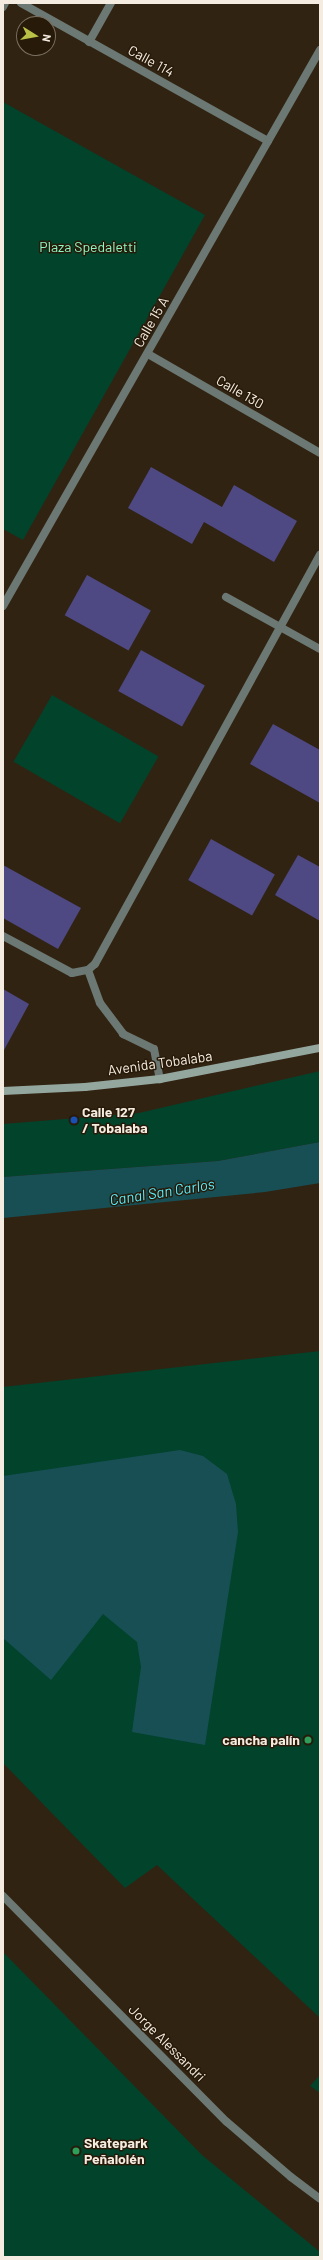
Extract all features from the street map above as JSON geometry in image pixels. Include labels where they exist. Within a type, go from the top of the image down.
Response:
[{"type":"main road","name":"Avenida Tobalaba","points":[[3,1091],[85,1087],[160,1079],[320,1048]]},
{"type":"street","points":[[3,7],[5,3]]},
{"type":"street","name":"Calle 114","points":[[20,3],[268,141]]},
{"type":"street","points":[[89,42],[111,3]]},
{"type":"street","name":"Calle 15 A","points":[[3,606],[320,50]]},
{"type":"street","name":"Calle 130","points":[[148,354],[320,453]]},
{"type":"street","points":[[3,936],[72,974],[88,970],[95,964],[130,903],[320,555]]},
{"type":"street","points":[[226,597],[320,649]]},
{"type":"street","points":[[88,970],[100,1003],[123,1034],[154,1049],[160,1079]]},
{"type":"street","name":"Jorge Alessandri","points":[[3,1896],[227,2122],[291,2177],[320,2199]]},
{"type":"green space","name":"Plaza Spedaletti","points":[[3,102],[205,215],[23,540],[3,529]]},
{"type":"green space","points":[[52,695],[159,756],[120,823],[14,762]]},
{"type":"green space","points":[[320,1071],[320,1142],[218,1161],[3,1177],[3,1124],[139,1113]]},
{"type":"green space","points":[[320,1351],[320,2018],[157,1865],[125,1888],[3,1763],[3,1387]]},
{"type":"green space","points":[[3,1952],[202,2155],[320,2252],[320,2257],[3,2257]]},
{"type":"green space","points":[[320,2075],[320,2093],[310,2086]]},
{"type":"water","name":"Canal San Carlos","points":[[320,1142],[320,1183],[265,1192],[3,1218],[3,1177],[218,1161]]},
{"type":"water","points":[[180,1450],[203,1456],[227,1474],[236,1504],[238,1532],[205,1745],[132,1732],[141,1667],[137,1642],[103,1614],[51,1680],[3,1638],[3,1476]]},
{"type":"building","points":[[151,467],[222,507],[234,485],[297,521],[274,562],[204,522],[192,544],[128,508]]},
{"type":"building","points":[[87,575],[151,610],[129,651],[65,615]]},
{"type":"building","points":[[141,650],[205,685],[182,726],[118,691]]},
{"type":"building","points":[[273,724],[320,750],[320,803],[250,764]]},
{"type":"building","points":[[211,839],[275,874],[252,915],[188,880]]},
{"type":"building","points":[[298,855],[320,867],[320,921],[275,895]]},
{"type":"building","points":[[3,865],[81,908],[58,949],[3,918]]},
{"type":"building","points":[[3,989],[29,1004],[3,1052]]},
{"type":"place","name":"Calle 127 / Tobalaba","points":[[74,1120]]},
{"type":"place","name":"cancha palín","points":[[308,1740]]},
{"type":"place","name":"Skatepark Peñalolén","points":[[76,2151]]}]
